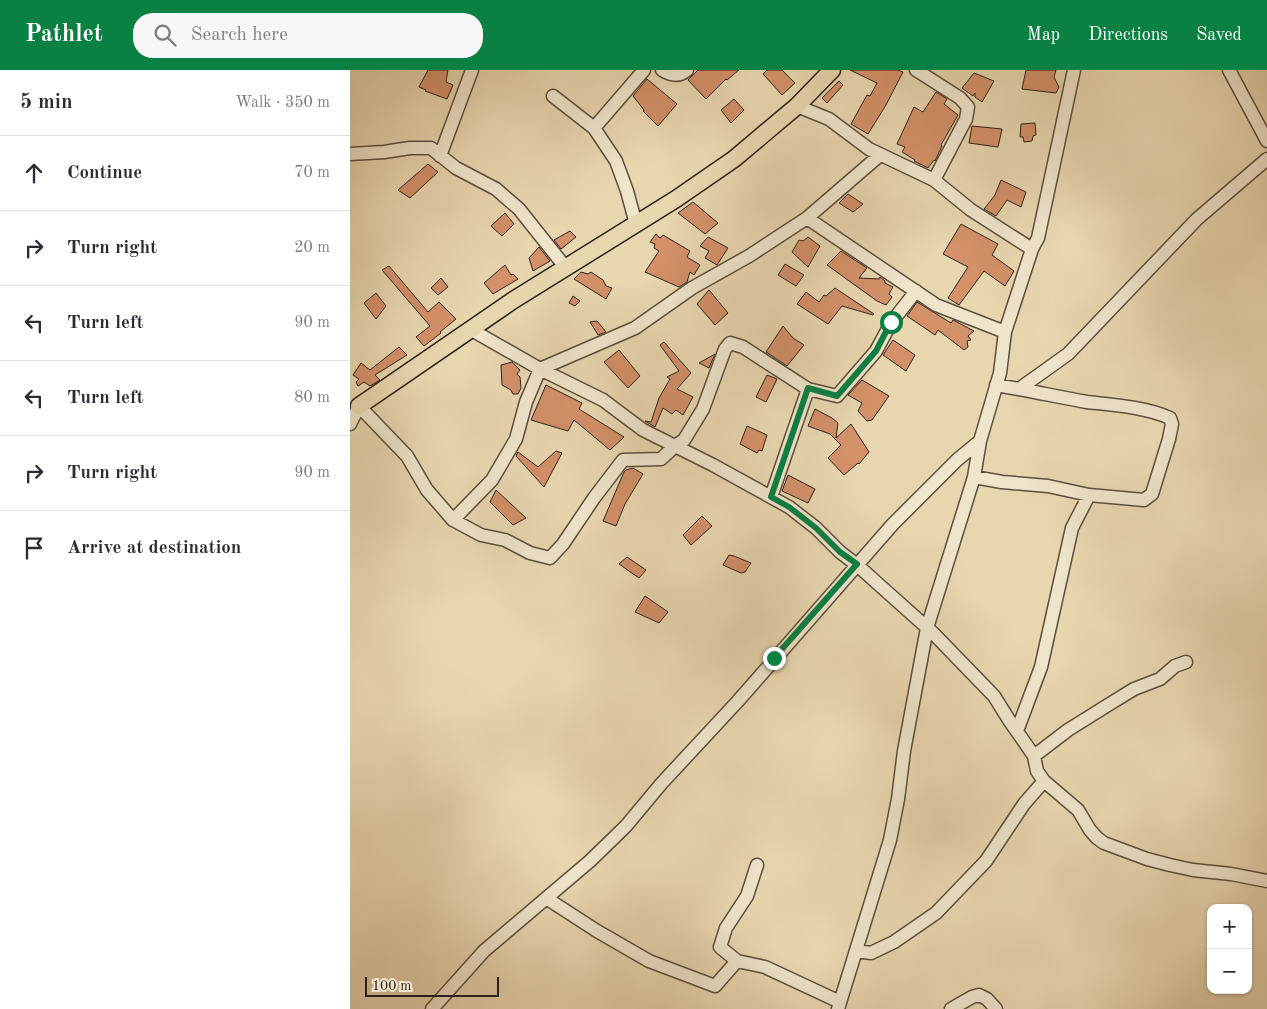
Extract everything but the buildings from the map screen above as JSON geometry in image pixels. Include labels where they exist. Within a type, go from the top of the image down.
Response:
[{"type":"main road","points":[[355,407],[470,329],[676,199],[734,159],[797,106],[832,70]]},
{"type":"street","points":[[440,156],[472,70]]},
{"type":"street","points":[[594,128],[644,70]]},
{"type":"street","points":[[662,70],[675,76],[687,70]]},
{"type":"street","points":[[916,70],[960,98],[968,107],[966,119],[934,180]]},
{"type":"street","points":[[757,865],[747,896],[726,928],[720,947],[738,961],[766,967],[839,1006],[890,840],[898,799],[904,751],[927,628],[974,477],[980,441],[1000,373],[1005,332],[1032,248],[1038,238],[1074,70]]},
{"type":"street","points":[[1229,70],[1267,141]]},
{"type":"street","points":[[553,96],[594,128],[616,161],[636,224]]},
{"type":"street","points":[[797,106],[829,119],[880,155],[934,180],[971,210],[1032,248]]},
{"type":"street","points":[[350,154],[410,148],[431,148],[456,168],[496,189],[519,209],[566,268]]},
{"type":"street","points":[[453,520],[492,480],[516,439],[526,402],[540,369],[635,328],[692,288],[749,256],[807,218],[880,155]]},
{"type":"street","points":[[1019,388],[1068,354],[1197,219],[1267,159]]},
{"type":"street","points":[[807,218],[936,305],[1005,332]]},
{"type":"street","points":[[350,424],[355,407],[407,456],[427,490],[453,520],[481,535],[504,540],[530,552],[550,558],[563,544],[594,498],[623,460],[661,459],[684,440],[703,409],[725,349],[730,344],[743,347],[808,388],[837,396],[876,351],[891,322],[916,291]]},
{"type":"street","points":[[470,329],[540,369],[603,400],[643,430],[789,507],[816,528],[840,552],[857,564],[927,628],[994,696],[1034,756],[1037,771],[1044,781],[1078,810],[1090,830],[1104,842],[1147,859],[1170,865],[1267,881]]},
{"type":"street","points":[[974,477],[1002,482],[1048,486],[1089,495],[1144,500],[1152,494],[1172,424],[1170,418],[1161,414],[996,385]]},
{"type":"street","points":[[771,497],[808,388]]},
{"type":"street","points":[[432,1009],[484,951],[590,861],[626,826],[661,784],[738,701],[893,524],[957,460],[980,441]]},
{"type":"street","points":[[1017,731],[1041,667],[1072,528],[1089,495]]},
{"type":"street","points":[[1034,756],[1068,730],[1108,705],[1134,689],[1160,679],[1175,666],[1186,662]]},
{"type":"street","points":[[856,951],[871,953],[894,942],[936,913],[986,861],[1024,804],[1044,781]]},
{"type":"street","points":[[546,898],[597,932],[649,961],[715,986],[738,961]]},
{"type":"street","points":[[952,1009],[972,996],[979,995],[996,1009]]},
{"type":"route","points":[[774,658],[801,630],[857,564],[840,552],[816,528],[789,507],[771,497],[793,431],[808,388],[837,396],[853,380],[876,351],[891,322]]}]
